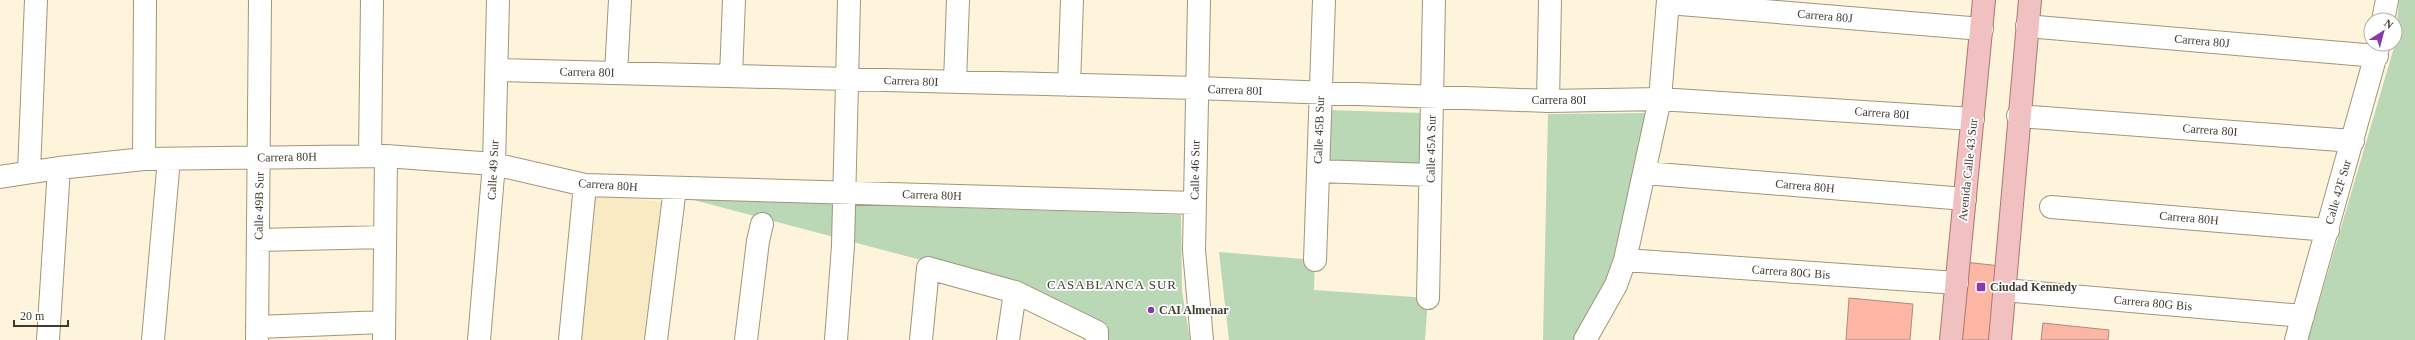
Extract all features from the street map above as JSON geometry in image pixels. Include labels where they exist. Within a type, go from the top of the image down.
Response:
[{"type":"main road","name":"Avenida Calle 43 Sur","points":[[1951,340],[1984,0]]},
{"type":"main road","points":[[2000,340],[2018,116],[2030,0]]},
{"type":"street","points":[[29,172],[36,0]]},
{"type":"street","points":[[144,159],[145,0]]},
{"type":"street","name":"Calle 49B Sur","points":[[257,333],[260,158],[260,0]]},
{"type":"street","points":[[257,333],[384,331],[385,237],[378,156],[372,0]]},
{"type":"street","name":"Calle 49 Sur","points":[[479,340],[494,164],[498,0]]},
{"type":"street","points":[[616,73],[620,0]]},
{"type":"street","points":[[730,76],[734,0]]},
{"type":"street","points":[[836,340],[845,193],[849,0]]},
{"type":"street","points":[[955,82],[958,0]]},
{"type":"street","points":[[1069,85],[1072,0]]},
{"type":"street","name":"Calle 46 Sur","points":[[1199,0],[1196,88],[1194,261],[1202,340]]},
{"type":"street","name":"Calle 45B Sur","points":[[1315,260],[1324,0]]},
{"type":"street","name":"Calle 45A Sur","points":[[1428,298],[1434,0]]},
{"type":"street","points":[[1548,101],[1550,0]]},
{"type":"street","points":[[2385,12],[2387,0]]},
{"type":"street","points":[[1584,340],[1616,285],[1625,260],[1660,99],[1675,2]]},
{"type":"street","name":"Carrera 80J","points":[[1675,2],[1982,29]]},
{"type":"street","name":"Carrera 80J","points":[[2027,26],[2363,49]]},
{"type":"street","name":"Calle 42F Sur","points":[[2296,340],[2377,52]]},
{"type":"street","name":"Carrera 80I","points":[[497,70],[1196,88],[1548,101],[1660,99],[1973,119]]},
{"type":"street","name":"Carrera 80I","points":[[2018,116],[2353,141]]},
{"type":"street","name":"Carrera 80H","points":[[0,177],[59,168],[144,159],[378,156],[494,164],[585,185],[1195,203]]},
{"type":"street","points":[[153,340],[169,159]]},
{"type":"street","points":[[48,340],[59,168]]},
{"type":"street","points":[[1318,171],[1430,174]]},
{"type":"street","name":"Carrera 80H","points":[[1645,173],[1965,199]]},
{"type":"street","points":[[570,340],[585,185]]},
{"type":"street","points":[[656,340],[675,188]]},
{"type":"street","name":"Carrera 80H","points":[[2051,207],[2328,230]]},
{"type":"street","points":[[746,340],[758,241],[762,224]]},
{"type":"street","points":[[258,240],[385,237]]},
{"type":"street","name":"Carrera 80G Bis","points":[[1625,260],[1957,283]]},
{"type":"street","points":[[921,340],[928,268],[1015,292],[1097,336]]},
{"type":"street","name":"Carrera 80G Bis","points":[[2004,290],[2303,316]]},
{"type":"street","points":[[1008,340],[1015,292]]},
{"type":"shaded area","points":[[595,194],[661,202],[644,340],[577,340]]},
{"type":"green space","points":[[2399,0],[2415,0],[2415,340],[2308,340],[2393,52],[2403,52],[2403,12],[2398,12]]},
{"type":"green space","points":[[1329,110],[1422,113],[1420,171],[1327,167]]},
{"type":"green space","points":[[1649,113],[1612,275],[1575,340],[1543,340],[1548,114]]},
{"type":"green space","points":[[690,199],[1181,215],[1182,291],[1190,340],[1107,340],[1108,325],[1012,284]]},
{"type":"green space","points":[[1219,252],[1315,260],[1314,290],[1428,298],[1425,340],[1229,340]]},
{"type":"building","name":"Ciudad Kennedy","points":[[1964,262],[2001,266],[1994,340],[1957,340]]},
{"type":"building","points":[[1849,298],[1913,304],[1910,340],[1846,340]]},
{"type":"building","name":"Ciudad Kennedy","points":[[2043,323],[2109,330],[2108,340],[2041,340]]},
{"type":"place","name":"Ciudad Kennedy","points":[[1981,287]]},
{"type":"place","name":"CAI Almenar","points":[[1151,310]]},
{"type":"district","name":"CASABLANCA SUR","points":[[1112,284]]}]
